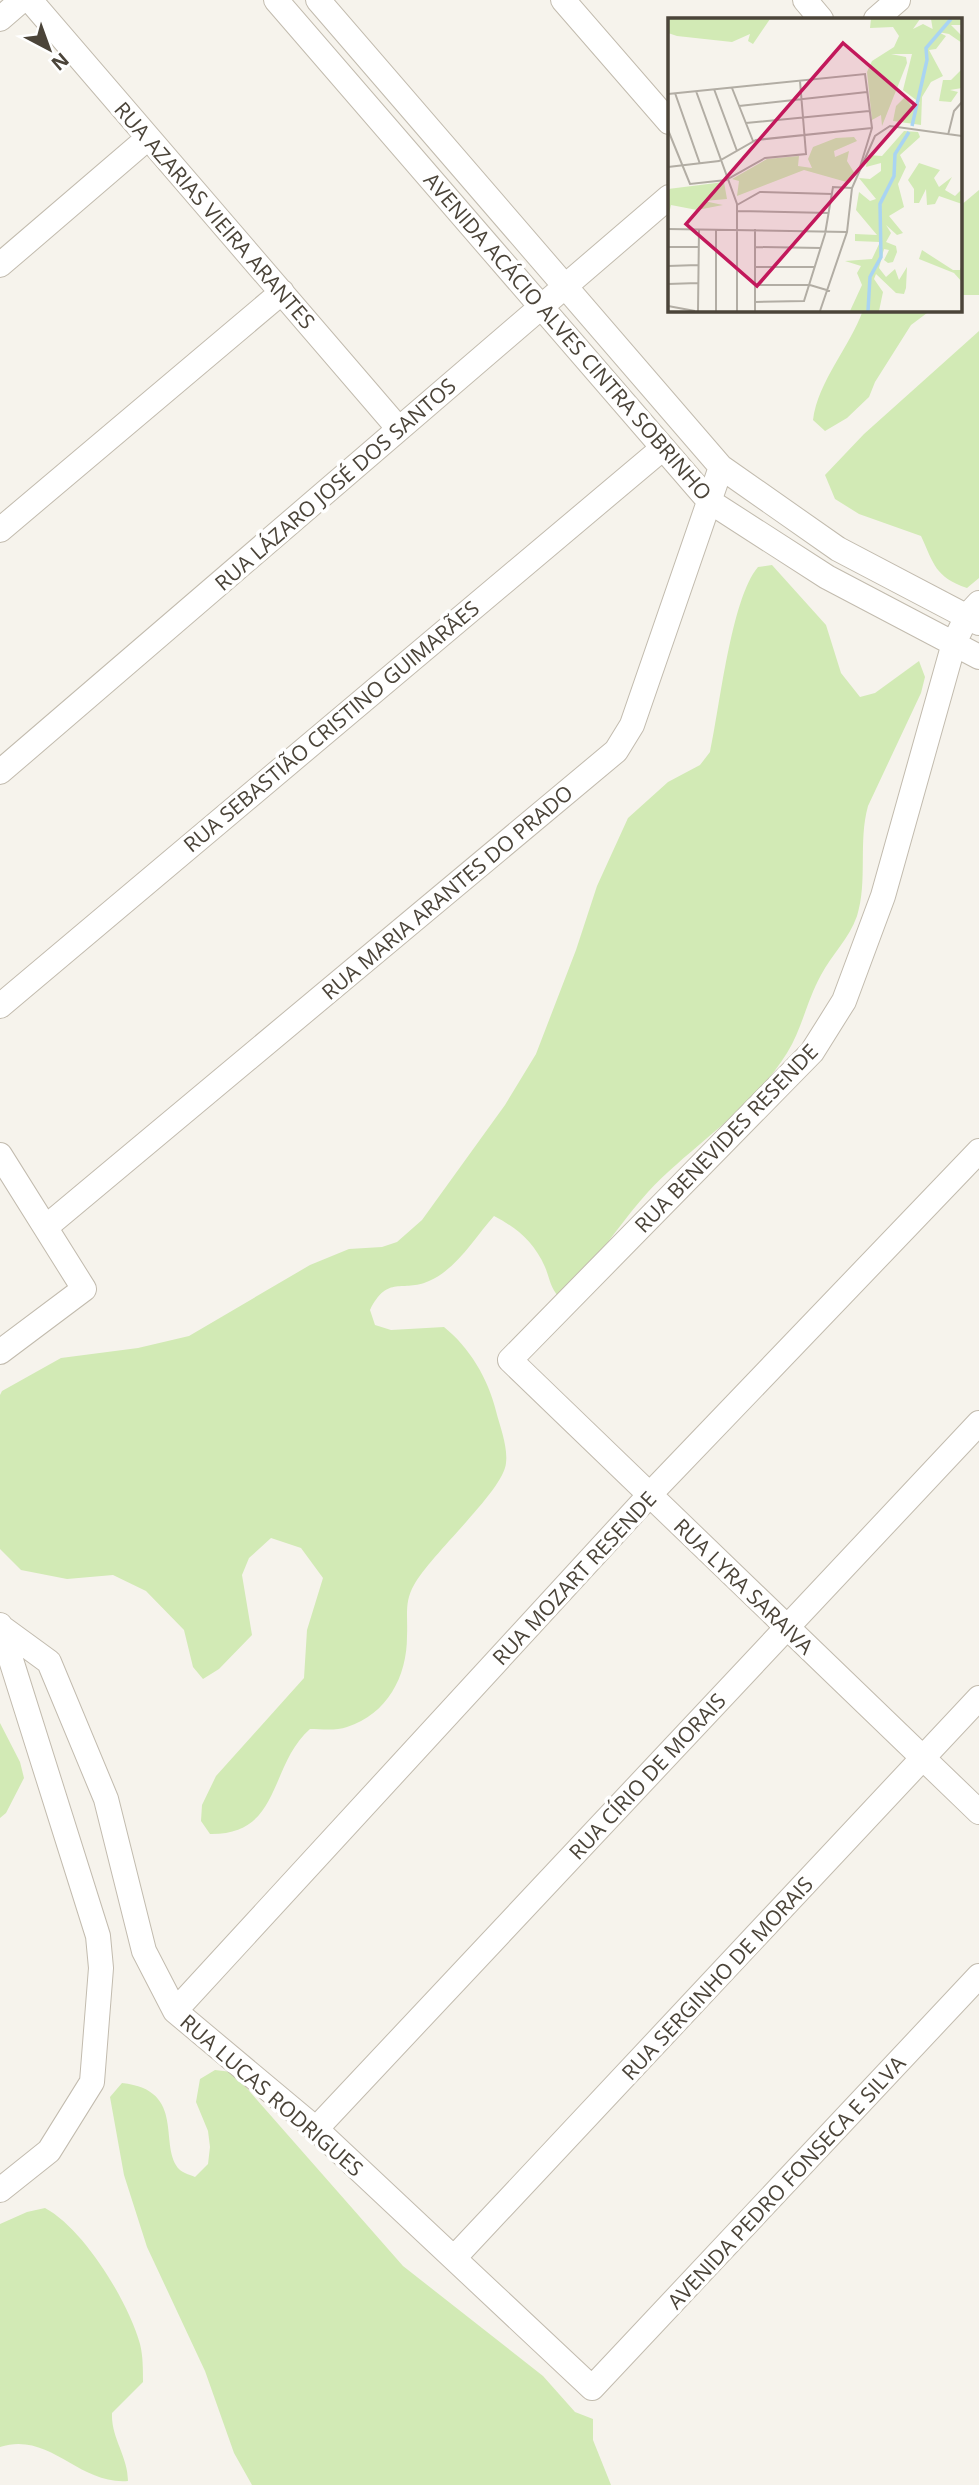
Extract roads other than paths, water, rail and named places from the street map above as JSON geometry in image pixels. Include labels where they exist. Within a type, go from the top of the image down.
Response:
[{"type":"street","points":[[0,19],[22,0]]},
{"type":"street","name":"RUA AZARIAS VIEIRA ARANTES","points":[[30,0],[399,429]]},
{"type":"street","name":"AVENIDA ACÁCIO ALVES CINTRA SOBRINHO","points":[[276,0],[709,501],[827,577],[979,657]]},
{"type":"street","name":"AVENIDA ACÁCIO ALVES CINTRA SOBRINHO","points":[[318,0],[721,467],[838,549],[975,614]]},
{"type":"street","points":[[563,0],[668,121]]},
{"type":"street","points":[[804,0],[820,18]]},
{"type":"street","points":[[877,18],[898,0]]},
{"type":"street","points":[[0,265],[148,138]]},
{"type":"street","name":"RUA LÁZARO JOSÉ DOS SANTOS","points":[[0,772],[668,198]]},
{"type":"street","points":[[0,530],[282,292]]},
{"type":"street","name":"RUA SEBASTIÃO CRISTINO GUIMARÃES","points":[[0,1006],[663,448]]},
{"type":"street","name":"RUA MARIA ARANTES DO PRADO","points":[[46,1227],[616,751],[632,725],[721,467]]},
{"type":"street","name":"RUA BENEVIDES RESENDE","points":[[510,1360],[813,1052],[838,1011],[883,896],[954,643],[975,614]]},
{"type":"street","name":"RUA MOZART RESENDE","points":[[175,2011],[650,1495],[979,1151]]},
{"type":"street","points":[[0,1154],[84,1289],[0,1352]]},
{"type":"street","name":"RUA LYRA SARAIVA","points":[[510,1360],[979,1812]]},
{"type":"street","name":"RUA CÍRIO DE MORAIS","points":[[316,2129],[979,1423]]},
{"type":"street","points":[[0,1626],[98,1936],[101,1968],[92,2082],[49,2151],[0,2190]]},
{"type":"street","name":"RUA LUCAS RODRIGUES","points":[[0,1626],[49,1662],[106,1799],[144,1951],[175,2011],[316,2129],[592,2388]]},
{"type":"street","name":"RUA SERGINHO DE MORAIS","points":[[454,2258],[979,1698]]},
{"type":"street","name":"AVENIDA PEDRO FONSECA E SILVA","points":[[592,2388],[979,1976]]}]
